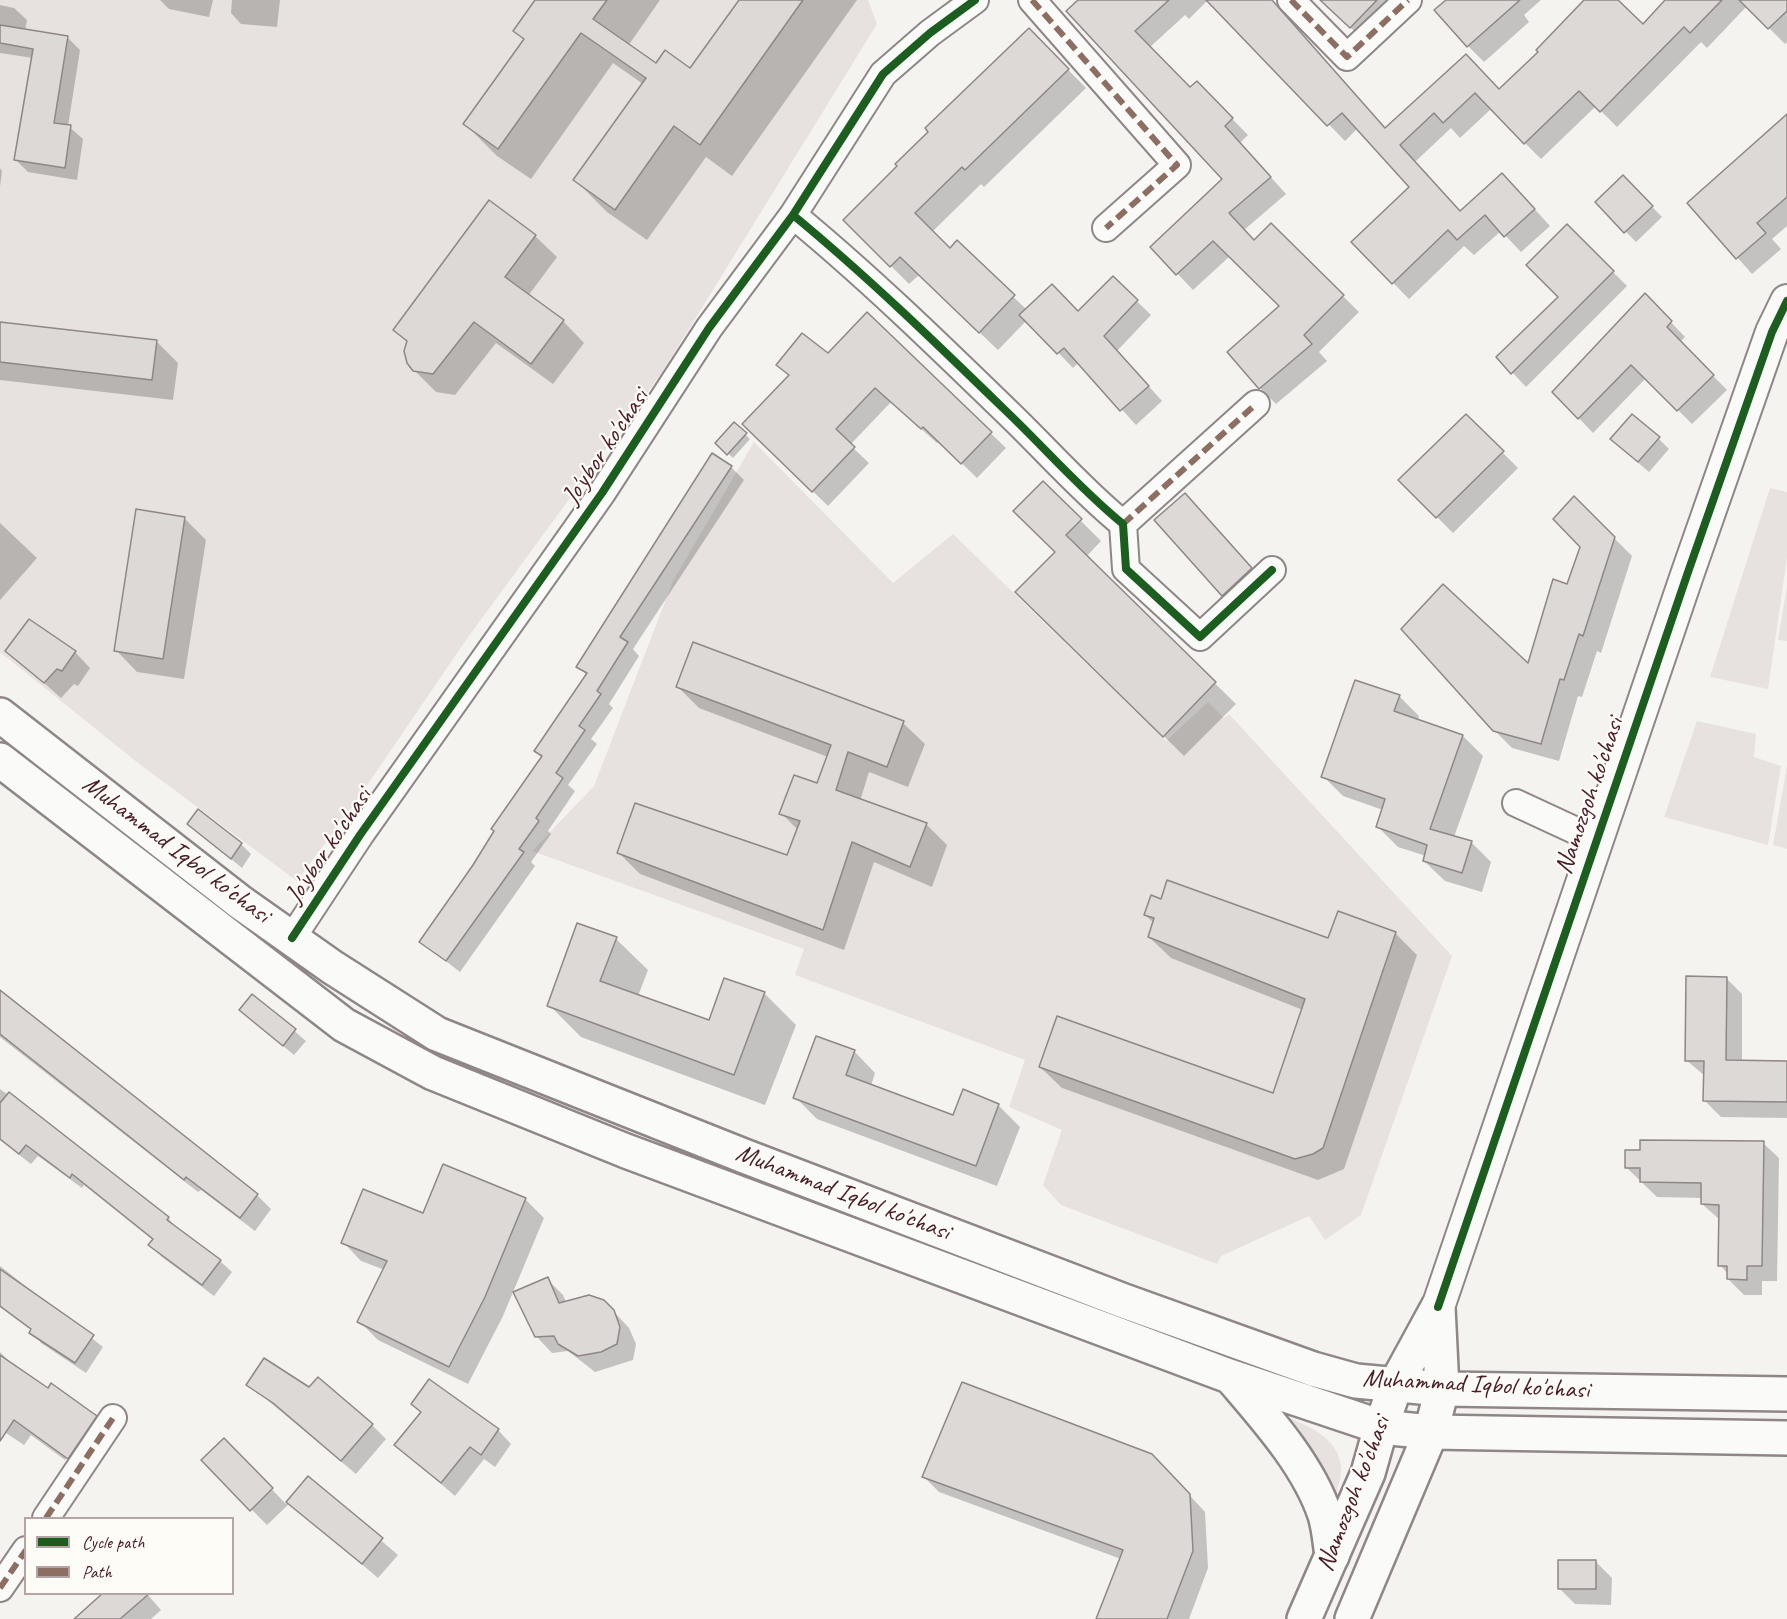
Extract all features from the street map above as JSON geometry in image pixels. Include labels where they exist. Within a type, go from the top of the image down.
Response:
[{"type":"main road","name":"Muhammad Iqbol ko'chasi","points":[[0,715],[240,902],[437,1034],[744,1156],[1146,1309],[1313,1369],[1356,1381],[1442,1389],[1787,1394]]},
{"type":"main road","name":"Muhammad Iqbol ko'chasi","points":[[0,760],[344,1024],[403,1059],[626,1151],[1229,1376],[1381,1427],[1431,1432],[1787,1438]]},
{"type":"main road","name":"Namozgoh ko'chasi","points":[[1304,1619],[1368,1473],[1396,1384],[1438,1306]]},
{"type":"main road","name":"Namozgoh ko'chasi","points":[[1352,1619],[1431,1432],[1442,1389],[1438,1306]]},
{"type":"main road","points":[[1229,1376],[1284,1441],[1318,1498],[1326,1518],[1332,1556]]},
{"type":"street","name":"Jo'ybor ko'chasi","points":[[292,938],[360,835],[602,494],[709,328],[793,215],[883,74],[930,33],[975,0]]},
{"type":"street","points":[[1032,0],[1177,165],[1106,228]]},
{"type":"street","points":[[1291,0],[1347,57],[1408,0]]},
{"type":"street","points":[[793,215],[848,260],[1006,410],[1092,499],[1123,524],[1126,568],[1200,637],[1272,570]]},
{"type":"street","name":"Namozgoh ko'chasi","points":[[1438,1306],[1598,841],[1694,553],[1772,332],[1787,301]]},
{"type":"street","points":[[1123,524],[1257,404]]},
{"type":"street","points":[[1516,803],[1598,841]]},
{"type":"street","points":[[47,1517],[113,1418]]},
{"type":"street","points":[[0,1588],[24,1553]]},
{"type":"shaded area","points":[[0,0],[868,0],[877,24],[663,371],[466,640],[357,800],[297,881],[138,763],[0,652]]},
{"type":"shaded area","points":[[754,442],[893,583],[953,534],[1166,741],[1208,702],[1224,718],[1229,714],[1452,956],[1361,1215],[1325,1240],[1309,1216],[1221,1256],[1217,1264],[1061,1205],[1043,1185],[1062,1130],[1009,1107],[1025,1060],[795,975],[804,949],[532,851],[594,786],[673,581]]},
{"type":"shaded area","points":[[1770,488],[1787,492],[1787,558],[1768,689],[1710,677]]},
{"type":"shaded area","points":[[1787,586],[1787,641],[1778,640]]},
{"type":"shaded area","points":[[1697,721],[1756,734],[1754,757],[1781,766],[1768,845],[1664,817]]},
{"type":"shaded area","points":[[1787,766],[1787,849],[1773,845]]},
{"type":"shaded area","points":[[1273,1411],[1316,1431],[1333,1446],[1341,1467],[1334,1503]]},
{"type":"building","points":[[535,0],[607,0],[593,19],[656,63],[665,50],[690,68],[739,0],[803,0],[700,145],[674,126],[615,210],[573,180],[646,78],[581,33],[498,149],[463,124],[524,39],[513,31]]},
{"type":"building","points":[[1078,0],[1169,0],[1135,31],[1190,87],[1197,81],[1233,118],[1225,126],[1271,177],[1229,213],[1254,240],[1271,223],[1344,295],[1304,335],[1312,344],[1259,389],[1227,352],[1279,306],[1213,241],[1176,275],[1150,247],[1222,179],[1066,11]]},
{"type":"building","points":[[1206,0],[1272,0],[1385,128],[1466,54],[1499,89],[1538,52],[1536,50],[1584,0],[1618,0],[1643,24],[1665,0],[1722,0],[1690,33],[1684,27],[1600,112],[1579,91],[1524,144],[1475,93],[1443,123],[1434,113],[1400,145],[1460,211],[1502,173],[1535,209],[1504,237],[1485,215],[1457,240],[1448,230],[1392,284],[1351,242],[1409,187],[1342,113],[1327,126]]},
{"type":"building","points":[[1320,0],[1377,0],[1350,28]]},
{"type":"building","points":[[1446,0],[1520,0],[1467,47],[1434,10]]},
{"type":"building","points":[[1739,0],[1787,0],[1787,11],[1768,29]]},
{"type":"building","points":[[0,25],[68,36],[54,123],[71,125],[65,168],[14,160],[33,49],[0,43]]},
{"type":"building","points":[[1029,28],[1069,69],[965,170],[962,167],[915,213],[950,248],[957,240],[1015,295],[979,333],[900,257],[890,267],[843,220],[928,132],[925,128]]},
{"type":"building","points":[[1787,114],[1787,197],[1757,223],[1766,233],[1736,259],[1687,203]]},
{"type":"building","points":[[1623,175],[1653,206],[1624,233],[1595,202]]},
{"type":"building","points":[[489,200],[536,235],[505,277],[564,320],[531,364],[474,322],[433,374],[413,371],[407,363],[404,351],[407,341],[393,330]]},
{"type":"building","points":[[1567,224],[1614,271],[1511,374],[1496,357],[1558,297],[1526,265]]},
{"type":"building","points":[[1113,276],[1138,300],[1104,336],[1149,386],[1120,411],[1064,348],[1057,354],[1019,315],[1052,284],[1078,311]]},
{"type":"building","points":[[1645,293],[1672,321],[1667,327],[1714,375],[1677,411],[1631,365],[1578,419],[1552,392]]},
{"type":"building","points":[[867,312],[992,432],[961,464],[923,427],[921,429],[875,388],[836,429],[855,447],[812,492],[742,424],[789,375],[776,365],[802,333],[828,353]]},
{"type":"building","points":[[0,322],[157,340],[152,380],[0,362]]},
{"type":"building","points":[[1466,414],[1504,451],[1436,518],[1398,480]]},
{"type":"building","points":[[1632,414],[1660,437],[1638,462],[1610,439]]},
{"type":"building","points":[[734,422],[747,433],[727,455],[715,443]]},
{"type":"building","points":[[712,453],[732,466],[620,637],[628,642],[597,691],[601,694],[579,726],[585,730],[556,773],[563,778],[536,818],[539,821],[519,849],[524,852],[446,961],[419,942],[473,865],[494,831],[491,829],[542,756],[534,751],[587,673],[576,667]]},
{"type":"building","points":[[1043,481],[1082,519],[1066,535],[1216,682],[1163,737],[1015,592],[1055,552],[1013,511]]},
{"type":"building","points":[[1185,493],[1252,568],[1222,596],[1154,520]]},
{"type":"building","points":[[1574,496],[1615,537],[1583,636],[1579,634],[1564,680],[1560,679],[1541,744],[1493,731],[1401,629],[1443,584],[1528,663],[1553,579],[1567,584],[1580,547],[1553,519]]},
{"type":"building","points":[[136,509],[185,517],[163,659],[114,651]]},
{"type":"building","points":[[29,619],[76,651],[62,671],[57,669],[44,683],[5,651]]},
{"type":"building","points":[[693,642],[904,721],[887,767],[848,752],[836,790],[927,823],[910,867],[852,842],[823,930],[617,853],[635,803],[787,855],[800,821],[779,814],[794,775],[817,783],[831,745],[676,687]]},
{"type":"building","points":[[1355,680],[1400,695],[1394,711],[1463,735],[1430,829],[1472,841],[1462,873],[1423,861],[1427,845],[1376,827],[1385,799],[1321,777]]},
{"type":"building","points":[[198,809],[242,843],[231,859],[187,824]]},
{"type":"building","points":[[1167,880],[1328,938],[1338,911],[1396,932],[1323,1148],[1313,1154],[1295,1159],[1039,1067],[1057,1016],[1273,1093],[1305,999],[1148,937],[1154,918],[1144,915],[1151,895],[1161,899]]},
{"type":"building","points":[[577,923],[617,937],[600,981],[709,1020],[724,978],[765,992],[734,1075],[547,1006]]},
{"type":"building","points":[[1686,976],[1727,977],[1726,1060],[1787,1061],[1787,1102],[1703,1101],[1704,1061],[1685,1061]]},
{"type":"building","points":[[0,990],[258,1194],[240,1218],[186,1177],[184,1180],[0,1034]]},
{"type":"building","points":[[252,994],[296,1029],[283,1046],[239,1010]]},
{"type":"building","points":[[816,1036],[855,1050],[846,1075],[953,1115],[963,1089],[999,1104],[976,1166],[793,1098]]},
{"type":"building","points":[[9,1092],[169,1217],[167,1220],[221,1260],[202,1285],[148,1245],[153,1239],[72,1174],[70,1178],[26,1145],[19,1154],[0,1139],[0,1103]]},
{"type":"building","points":[[1640,1140],[1764,1141],[1762,1266],[1747,1266],[1747,1280],[1727,1279],[1727,1266],[1718,1266],[1719,1205],[1701,1204],[1701,1183],[1640,1182],[1640,1168],[1625,1168],[1625,1150],[1640,1150]]},
{"type":"building","points":[[443,1164],[526,1198],[485,1297],[449,1367],[357,1322],[387,1261],[341,1243],[363,1189],[423,1213]]},
{"type":"building","points":[[0,1269],[94,1335],[75,1363],[29,1333],[31,1329],[0,1306]]},
{"type":"building","points":[[548,1277],[559,1303],[589,1295],[604,1300],[614,1310],[620,1327],[617,1344],[601,1352],[578,1356],[558,1344],[554,1336],[535,1337],[513,1292]]},
{"type":"building","points":[[0,1355],[48,1388],[51,1383],[97,1416],[68,1459],[14,1420],[0,1441]]},
{"type":"building","points":[[264,1358],[309,1387],[318,1377],[373,1424],[341,1461],[273,1403],[246,1385]]},
{"type":"building","points":[[429,1379],[499,1429],[481,1455],[470,1447],[441,1483],[394,1445],[421,1412],[411,1404]]},
{"type":"building","points":[[962,1382],[1152,1454],[1190,1494],[1193,1551],[1167,1619],[1096,1619],[1123,1550],[922,1477]]},
{"type":"building","points":[[224,1438],[273,1488],[250,1511],[201,1460]]},
{"type":"building","points":[[308,1476],[383,1538],[362,1564],[286,1502]]},
{"type":"building","points":[[1558,1560],[1596,1560],[1596,1589],[1558,1589]]},
{"type":"building","points":[[101,1595],[148,1595],[120,1619],[74,1619]]},
{"type":"marked path","points":[[1032,0],[1177,165],[1106,228]]},
{"type":"marked path","points":[[1291,0],[1347,57],[1408,0]]},
{"type":"marked path","points":[[1123,524],[1256,404]]},
{"type":"marked path","points":[[47,1517],[113,1418]]},
{"type":"marked path","points":[[0,1588],[24,1553]]},
{"type":"cycle path","points":[[292,938],[360,835],[602,493],[709,328],[793,215],[883,74],[930,33],[975,0]]},
{"type":"cycle path","points":[[793,215],[901,310],[1092,497],[1123,524],[1126,569],[1200,637],[1272,570]]},
{"type":"cycle path","points":[[1438,1307],[1687,575],[1772,332],[1787,301]]}]
